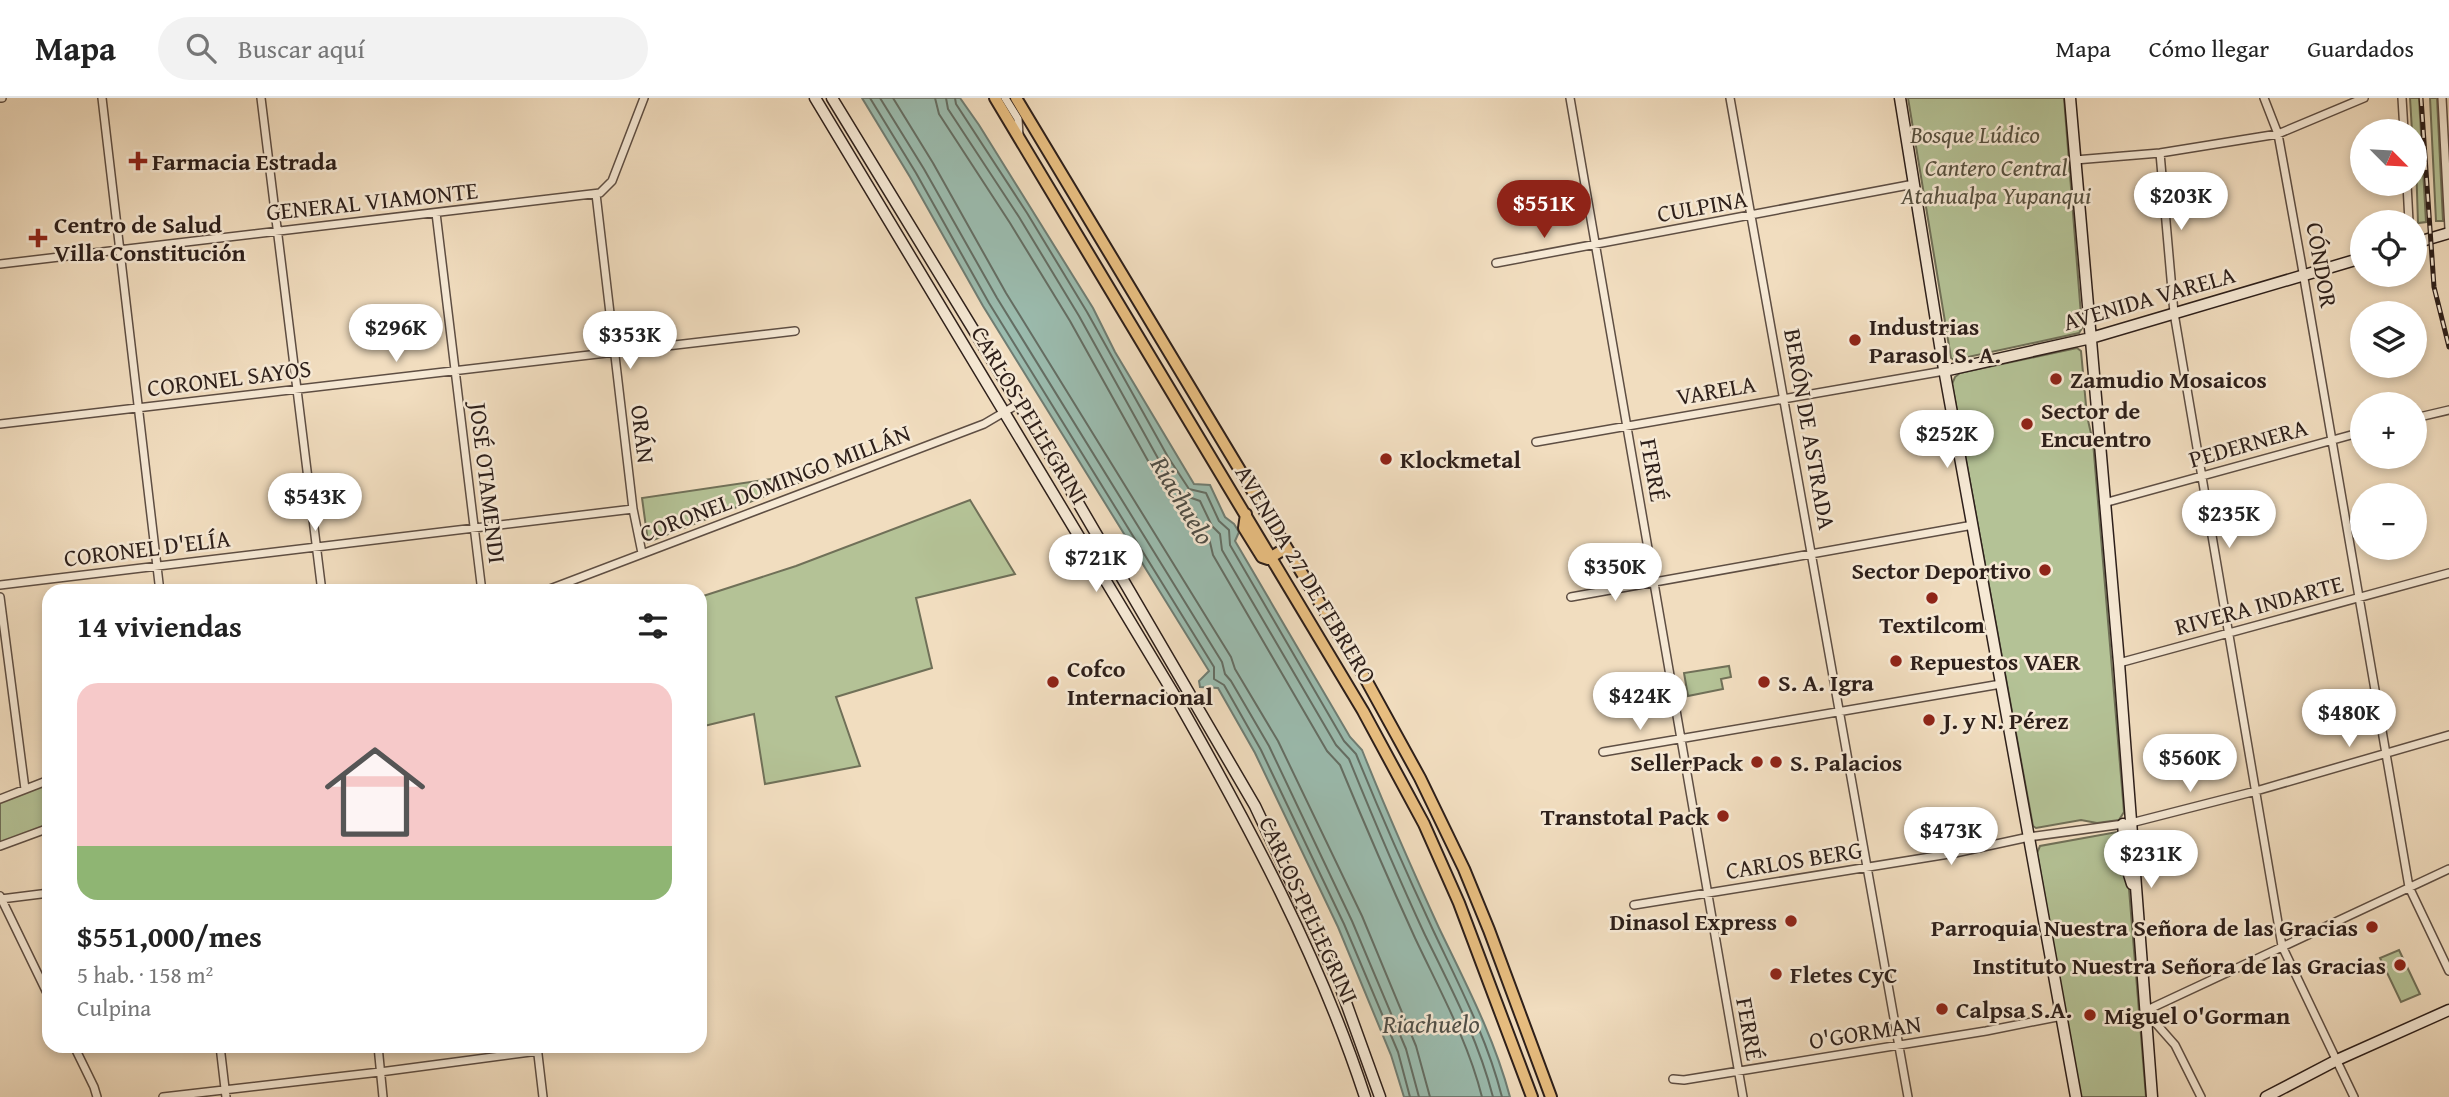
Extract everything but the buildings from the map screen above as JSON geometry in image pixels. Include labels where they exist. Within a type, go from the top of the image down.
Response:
[{"type":"main road","name":"CARLOS PELLEGRINI","points":[[815,98],[1175,696],[1233,798],[1320,976],[1366,1097]]},
{"type":"main road","name":"CARLOS PELLEGRINI","points":[[832,98],[1018,404],[1255,806],[1333,970],[1380,1097]]},
{"type":"main road","name":"AVENIDA 27 DE FEBRERO","points":[[995,98],[1246,514],[1244,528],[1262,558],[1272,557],[1363,710],[1424,824],[1459,903],[1457,916],[1466,937],[1472,937]]},
{"type":"main road","name":"AVENIDA 27 DE FEBRERO","points":[[1016,98],[1365,678],[1420,778],[1464,869],[1489,930],[1550,1097]]},
{"type":"main road","points":[[1900,98],[1944,371],[2076,1097]]},
{"type":"main road","points":[[2070,98],[2119,663],[2127,824],[2136,894],[2152,1097]]},
{"type":"main road","points":[[2427,239],[2449,231]]},
{"type":"main road","name":"AVENIDA VARELA","points":[[1944,371],[2091,338],[2350,262]]},
{"type":"main road","points":[[1272,557],[1286,548]]},
{"type":"main road","points":[[1489,930],[1472,937],[1532,1097]]},
{"type":"main road","points":[[2266,1097],[2337,1060],[2449,1010]]},
{"type":"street","points":[[102,98],[159,584]]},
{"type":"street","points":[[261,98],[321,584]]},
{"type":"street","points":[[596,194],[605,191],[611,181],[644,98]]},
{"type":"street","points":[[1005,98],[1018,119],[1020,138]]},
{"type":"street","name":"FERRÉ","points":[[1570,98],[1743,1097]]},
{"type":"street","name":"BERÓN DE ASTRADA","points":[[1730,98],[1908,1097]]},
{"type":"street","name":"CÓNDOR","points":[[2264,98],[2278,134],[2304,275],[2409,887],[2449,971]]},
{"type":"street","points":[[2075,160],[2160,153],[2278,134],[2364,98]]},
{"type":"street","points":[[2402,98],[2403,119]]},
{"type":"street","points":[[2442,98],[2449,231]]},
{"type":"street","points":[[2160,153],[2174,313],[2282,946],[2354,1097]]},
{"type":"street","name":"CULPINA","points":[[1496,262],[1914,184]]},
{"type":"street","name":"GENERAL VIAMONTE","points":[[0,264],[596,194]]},
{"type":"street","name":"ORÁN","points":[[596,194],[633,509],[642,553]]},
{"type":"street","name":"JOSÉ OTAMENDI","points":[[436,213],[481,584]]},
{"type":"street","name":"CORONEL SAYOS","points":[[0,424],[795,331]]},
{"type":"street","name":"VARELA","points":[[1536,442],[1944,371]]},
{"type":"street","name":"CORONEL DOMINGO MILLÁN","points":[[563,584],[984,424],[1018,404]]},
{"type":"street","points":[[2427,415],[2449,410]]},
{"type":"street","name":"PEDERNERA","points":[[2104,503],[2350,435]]},
{"type":"street","name":"CORONEL D'ELÍA","points":[[0,584],[157,568],[633,509]]},
{"type":"street","points":[[1571,597],[1973,524]]},
{"type":"street","name":"RIVERA INDARTE","points":[[2119,663],[2449,573]]},
{"type":"street","points":[[0,597],[25,789]]},
{"type":"street","points":[[1603,752],[2001,684]]},
{"type":"street","name":"CARLOS BERG","points":[[1634,905],[2029,837],[2127,824],[2256,791],[2449,735]]},
{"type":"street","points":[[0,799],[42,783]]},
{"type":"street","points":[[0,846],[42,831]]},
{"type":"street","points":[[2201,1097],[2175,1045],[2145,1011],[2449,869]]},
{"type":"street","points":[[42,894],[1,897],[42,982]]},
{"type":"street","name":"O'GORMAN","points":[[1673,1079],[1684,1080],[1898,1046],[2062,1016]]},
{"type":"street","points":[[77,1053],[97,1097]]},
{"type":"street","points":[[221,1053],[225,1094]]},
{"type":"street","points":[[379,1053],[383,1097]]},
{"type":"street","points":[[163,1097],[225,1094],[510,1053]]},
{"type":"street","points":[[538,1053],[543,1097]]},
{"type":"green space","name":"Cantero Central Atahualpa Yupanqui","points":[[1908,98],[2064,98],[2082,328],[2079,333],[1954,360],[1951,358]]},
{"type":"green space","points":[[2410,98],[2419,98],[2420,119],[2411,119]]},
{"type":"green space","points":[[2430,98],[2437,98],[2443,221],[2436,221]]},
{"type":"green space","points":[[2417,196],[2425,196],[2425,210],[2418,210]]},
{"type":"green space","points":[[2077,348],[2081,351],[2087,416],[2093,442],[2124,812],[2119,820],[2097,823],[2081,820],[2036,828],[2033,826],[1952,384],[1960,373]]},
{"type":"green space","points":[[831,470],[648,542],[642,498]]},
{"type":"green space","points":[[970,500],[1015,574],[916,598],[932,668],[836,697],[860,766],[765,784],[754,714],[707,725],[707,595],[796,566]]},
{"type":"green space","points":[[1729,666],[1731,677],[1721,679],[1723,689],[1688,696],[1684,673]]},
{"type":"green space","points":[[42,783],[42,831],[0,846],[0,799]]},
{"type":"green space","points":[[2117,832],[2121,835],[2124,872],[2129,889],[2146,1097],[2080,1097],[2037,853],[2040,846]]},
{"type":"green space","points":[[2399,950],[2420,994],[2401,1002],[2380,958]]},
{"type":"water","name":"Riachuelo","points":[[862,98],[960,98],[979,125],[1093,308],[1115,352],[1194,484],[1210,485],[1225,517],[1239,532],[1235,541],[1350,737],[1362,750],[1419,884],[1488,1032],[1510,1097],[1404,1097],[1391,1055],[1338,927],[1255,753],[1218,688],[1200,687],[1199,681],[1209,671],[983,306]]},
{"type":"railway","points":[[2421,98],[2434,287],[2449,347]]},
{"type":"place","name":"Farmacia Estrada","points":[[138,161]]},
{"type":"place","name":"Centro de Salud Villa Constitución","points":[[38,238]]},
{"type":"place","name":"Industrias Parasol S. A.","points":[[1855,340]]},
{"type":"place","name":"Zamudio Mosaicos","points":[[2056,379]]},
{"type":"place","name":"Sector de Encuentro","points":[[2027,424]]},
{"type":"place","name":"Klockmetal","points":[[1386,459]]},
{"type":"place","name":"Sector Deportivo","points":[[2045,570]]},
{"type":"place","name":"Textilcom","points":[[1932,598]]},
{"type":"place","name":"Repuestos VAER","points":[[1896,661]]},
{"type":"place","name":"Cofco Internacional","points":[[1053,682]]},
{"type":"place","name":"S. A. Igra","points":[[1764,682]]},
{"type":"place","name":"J. y N. Pérez","points":[[1929,720]]},
{"type":"place","name":"SellerPack","points":[[1757,762]]},
{"type":"place","name":"S. Palacios","points":[[1776,762]]},
{"type":"place","name":"Transtotal Pack","points":[[1723,816]]},
{"type":"place","name":"Dinasol Express","points":[[1791,921]]},
{"type":"place","name":"Parroquia Nuestra Señora de las Gracias","points":[[2372,927]]},
{"type":"place","name":"Instituto Nuestra Señora de las Gracias","points":[[2400,965]]},
{"type":"place","name":"Fletes CyC","points":[[1776,974]]},
{"type":"place","name":"Calpsa S.A.","points":[[1942,1009]]},
{"type":"place","name":"Miguel O'Gorman","points":[[2090,1015]]},
{"type":"park label","name":"Bosque Lúdico","points":[[1975,134]]}]
